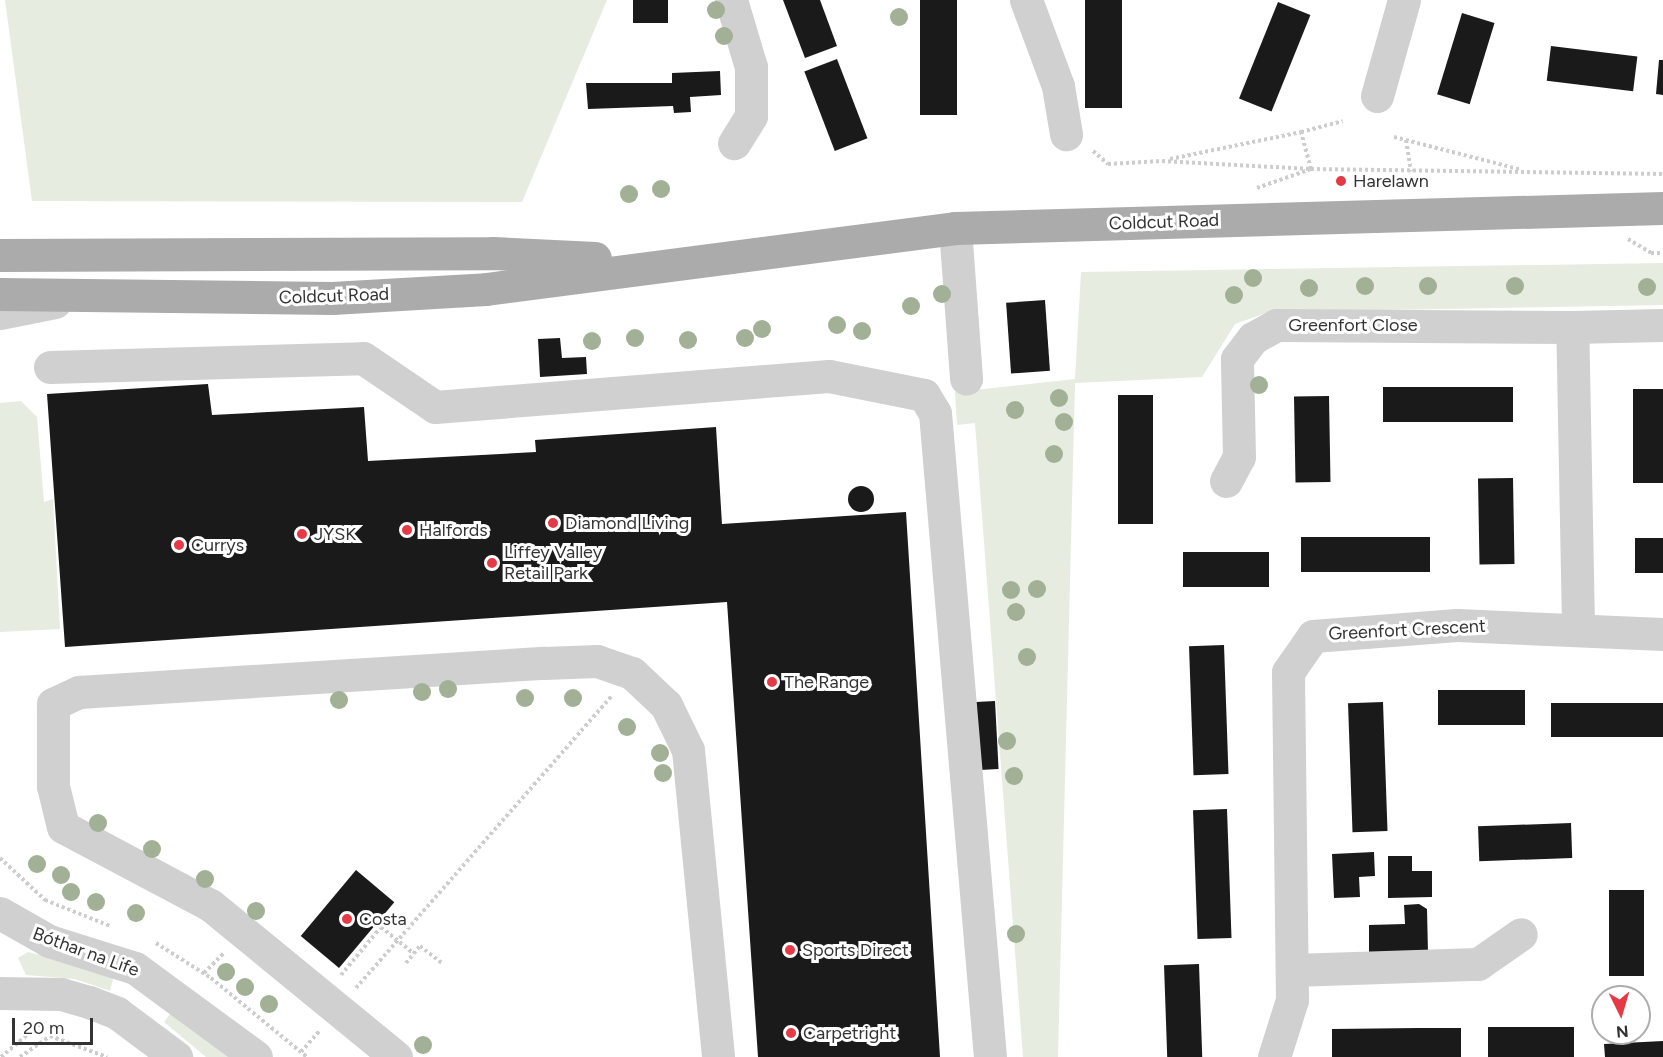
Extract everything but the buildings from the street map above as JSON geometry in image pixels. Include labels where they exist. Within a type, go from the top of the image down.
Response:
[{"type":"main road","name":"Coldcut Road","points":[[0,294],[71,298],[332,298],[448,291],[955,228],[1663,208]]},
{"type":"main road","name":"Coldcut Road","points":[[0,255],[494,253],[667,262]]},
{"type":"street","points":[[731,0],[752,67],[751,116],[734,143]]},
{"type":"street","points":[[1026,0],[1058,86],[1066,134]]},
{"type":"street","points":[[1377,96],[1404,0]]},
{"type":"street","points":[[955,228],[966,379]]},
{"type":"street","points":[[0,313],[71,298]]},
{"type":"street","name":"Greenfort Close","points":[[1226,481],[1239,457],[1238,359],[1253,338],[1276,325],[1572,327],[1663,325]]},
{"type":"street","points":[[1572,327],[1578,626]]},
{"type":"street","points":[[50,367],[363,358],[435,407],[829,376],[924,395],[935,413],[990,1057]]},
{"type":"street","name":"Greenfort Crescent","points":[[1274,1057],[1292,1000],[1293,970],[1286,832],[1288,672],[1313,636],[1457,625],[1578,626],[1663,634]]},
{"type":"street","points":[[396,1057],[202,900],[79,839],[59,822],[50,739],[53,704],[79,692],[579,661],[632,673],[666,705],[688,750],[706,981],[714,1010],[718,1057]]},
{"type":"street","name":"Bóthar na Life","points":[[0,914],[49,941],[144,973],[256,1057]]},
{"type":"street","points":[[1293,970],[1478,964],[1521,934]]},
{"type":"street","points":[[0,993],[61,994],[89,1002],[117,1013],[176,1057]]},
{"type":"path","points":[[1162,161],[1302,132],[1343,121]]},
{"type":"path","points":[[1302,132],[1311,169]]},
{"type":"path","points":[[1394,137],[1522,170]]},
{"type":"path","points":[[1407,140],[1411,172]]},
{"type":"path","points":[[1094,151],[1108,164],[1162,161],[1411,172],[1522,170],[1663,174]]},
{"type":"path","points":[[1262,185],[1311,169]]},
{"type":"path","points":[[1650,253],[1663,253]]},
{"type":"path","points":[[330,1004],[398,941],[632,673]]},
{"type":"path","points":[[330,1004],[381,927],[413,953]]},
{"type":"path","points":[[406,963],[420,946],[442,963]]},
{"type":"path","points":[[1,1057],[18,1037],[44,1023]]},
{"type":"path","points":[[20,1057],[50,1036],[107,1057]]},
{"type":"shaded area","points":[[5,0],[607,0],[522,202],[32,201]]},
{"type":"shaded area","points":[[1663,263],[1663,305],[1269,312],[1235,324],[1202,377],[1075,383],[1058,1057],[1023,1057],[975,423],[957,425],[955,392],[1075,379],[1081,272]]},
{"type":"shaded area","points":[[21,401],[37,417],[44,502],[53,499],[60,629],[0,632],[0,403]]},
{"type":"shaded area","points":[[28,952],[114,975],[110,991],[75,979],[26,975],[18,958]]},
{"type":"shaded area","points":[[173,1010],[233,1057],[206,1057],[164,1022]]},
{"type":"place","name":"Harelawn","points":[[1341,181]]},
{"type":"place","name":"Diamond Living","points":[[553,523]]},
{"type":"place","name":"Halfords","points":[[407,530]]},
{"type":"place","name":"JYSK","points":[[302,534]]},
{"type":"place","name":"Currys","points":[[179,545]]},
{"type":"place","name":"Liffey Valley Retail Park","points":[[492,563]]},
{"type":"place","name":"The Range","points":[[772,682]]},
{"type":"place","name":"Costa","points":[[347,919]]},
{"type":"place","name":"Sports Direct","points":[[790,950]]},
{"type":"place","name":"Carpetright","points":[[791,1033]]}]
